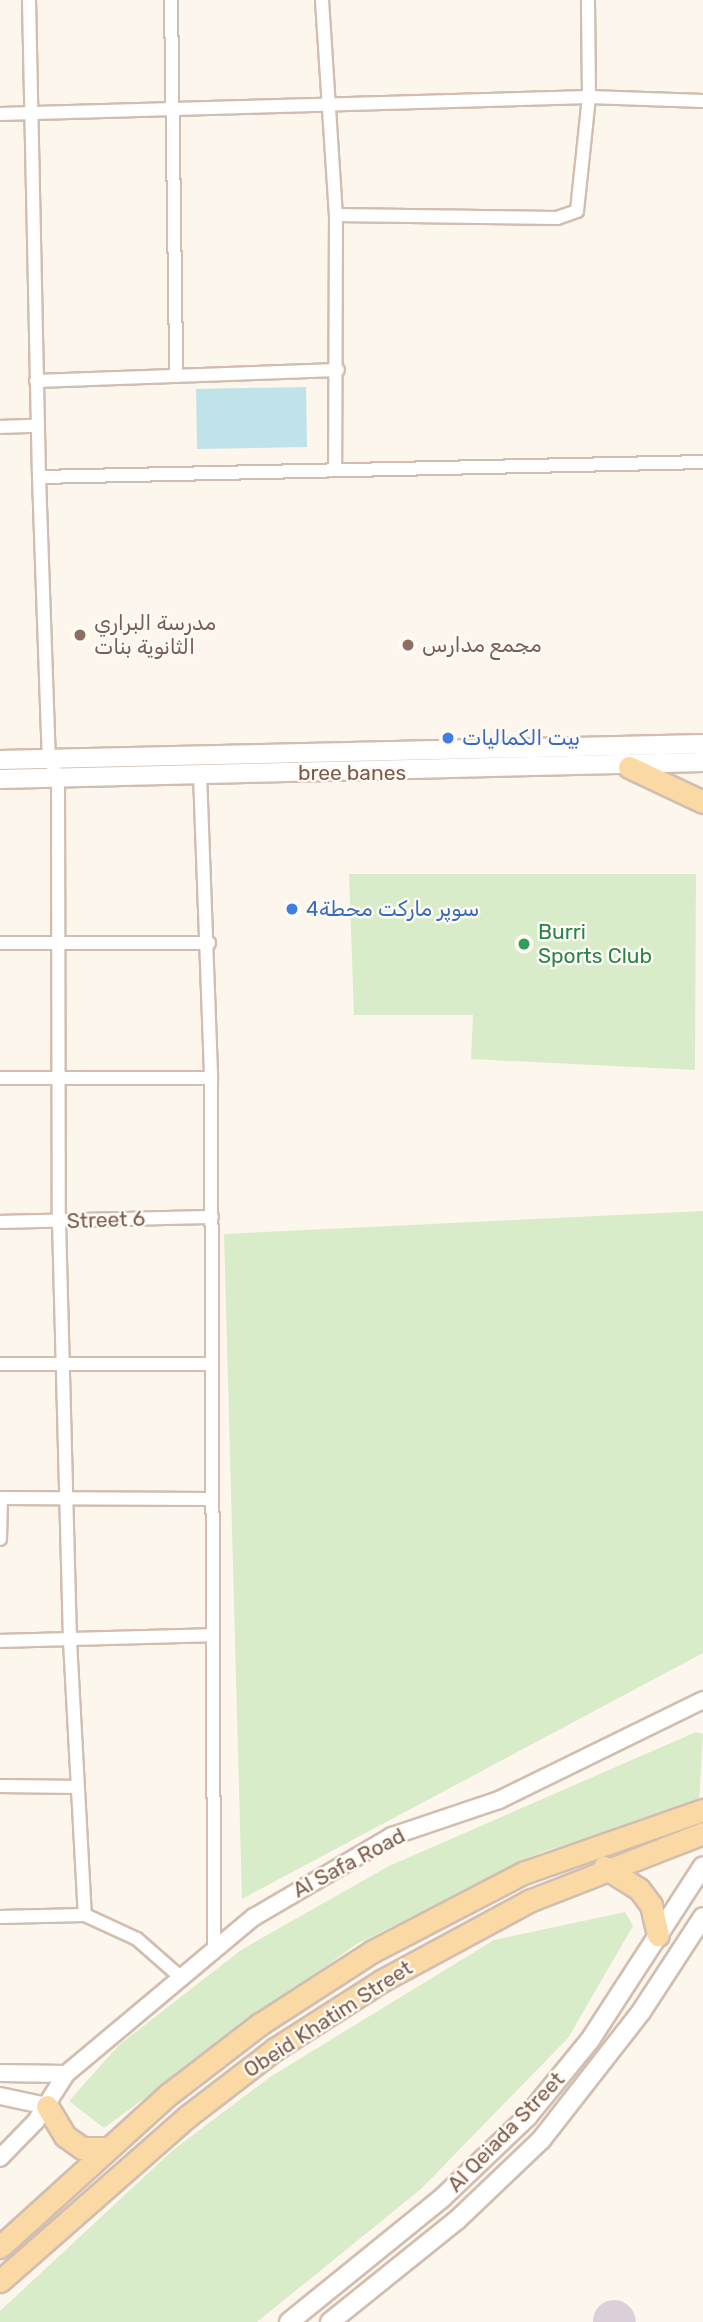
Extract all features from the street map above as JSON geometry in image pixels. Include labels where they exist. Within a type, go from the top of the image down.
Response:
[{"type":"main road","name":"bree banes","points":[[0,760],[703,744]]},
{"type":"main road","name":"bree banes","points":[[0,779],[629,767],[703,762]]},
{"type":"main road","points":[[629,767],[703,802]]},
{"type":"main road","name":"Obeid Khatim Street","points":[[0,2247],[104,2148],[260,2024],[442,1912],[600,1842],[703,1810]]},
{"type":"main road","name":"Obeid Khatim Street","points":[[0,2281],[114,2176],[275,2049],[455,1939],[604,1867],[703,1833]]},
{"type":"main road","name":"Al Qeiada Street","points":[[289,2322],[441,2199],[527,2117],[590,2040],[703,1866]]},
{"type":"main road","points":[[604,1867],[639,1889],[651,1905],[658,1935]]},
{"type":"main road","points":[[330,2322],[457,2220],[541,2140],[641,2012],[703,1917]]},
{"type":"main road","points":[[47,2106],[65,2136],[82,2148],[104,2148]]},
{"type":"street","points":[[29,0],[38,477],[49,759],[58,777],[59,1221],[66,1366],[70,1641],[85,1915]]},
{"type":"street","points":[[171,0],[176,376]]},
{"type":"street","points":[[322,0],[324,88],[331,107],[336,215],[338,370],[335,470]]},
{"type":"street","points":[[336,215],[557,218],[576,211],[589,97],[589,0]]},
{"type":"street","points":[[0,114],[331,107],[589,97],[703,101]]},
{"type":"street","points":[[36,381],[338,370]]},
{"type":"street","points":[[0,427],[38,426]]},
{"type":"street","points":[[38,477],[703,462]]},
{"type":"street","points":[[200,774],[209,943],[211,1078],[209,1499],[213,1635],[214,1945]]},
{"type":"street","points":[[0,943],[209,943]]},
{"type":"street","points":[[0,1078],[211,1078]]},
{"type":"street","name":"Street 6","points":[[0,1222],[212,1217]]},
{"type":"street","points":[[0,1364],[210,1364]]},
{"type":"street","points":[[0,1539],[0,1498],[209,1499]]},
{"type":"street","points":[[0,1641],[213,1635]]},
{"type":"street","name":"Al Safa Road","points":[[0,2158],[47,2106],[66,2074],[214,1945],[392,1836],[499,1800],[703,1700]]},
{"type":"street","points":[[0,1786],[77,1787]]},
{"type":"street","points":[[0,1917],[85,1915],[137,1939],[178,1975]]},
{"type":"street","points":[[0,2073],[66,2074]]},
{"type":"street","points":[[0,2096],[47,2106]]},
{"type":"green space","name":"Burri Sports Club","points":[[349,874],[696,874],[695,1070],[471,1059],[473,1015],[354,1015]]},
{"type":"green space","points":[[703,1211],[703,1653],[242,1899],[224,1234]]},
{"type":"green space","points":[[696,1732],[703,1734],[699,1804],[542,1852],[355,1945],[104,2128],[69,2101],[119,2045],[241,1950],[389,1866]]},
{"type":"green space","points":[[625,1912],[633,1926],[568,2038],[421,2189],[257,2322],[0,2322],[0,2311],[173,2150],[270,2077],[494,1940]]},
{"type":"water","points":[[306,387],[307,447],[197,449],[196,389]]},
{"type":"place","name":"مدرسة البراري الثانوية بنات","points":[[80,635]]},
{"type":"place","name":"مجمع مدارس","points":[[408,645]]},
{"type":"place","name":"بيت الكماليات","points":[[448,738]]},
{"type":"place","name":"سوپر مارکت محطة4","points":[[292,909]]},
{"type":"place","name":"Burri Sports Club","points":[[524,944]]}]
